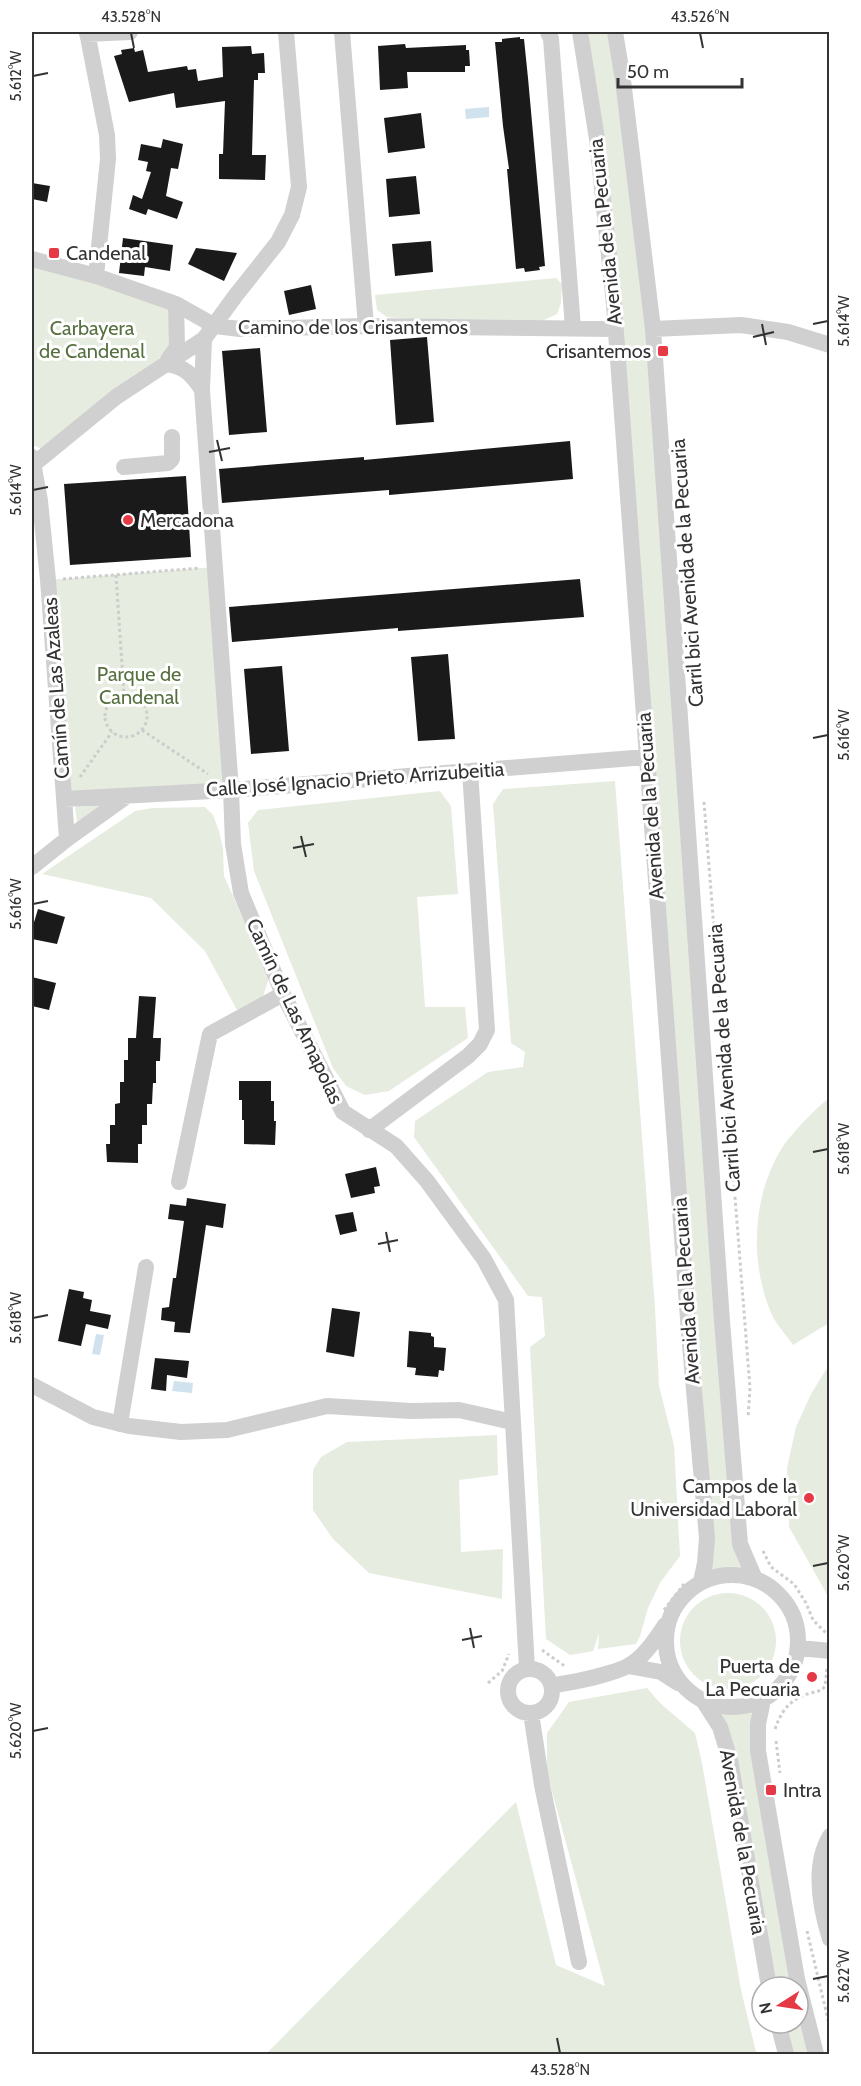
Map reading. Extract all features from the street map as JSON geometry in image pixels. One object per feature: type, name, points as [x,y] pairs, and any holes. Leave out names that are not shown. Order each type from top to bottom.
[{"type":"street","points":[[96,276],[108,159],[105,114],[87,33],[130,32]]},
{"type":"street","points":[[33,460],[57,446],[116,397],[210,333],[236,295],[278,242],[292,215],[298,187],[286,32]]},
{"type":"street","points":[[342,32],[366,326]]},
{"type":"street","points":[[548,32],[551,39],[556,95],[573,328]]},
{"type":"street","name":"Avenida de la Pecuaria","points":[[580,32],[602,181],[615,328],[690,1345],[707,1538],[705,1563],[694,1581]]},
{"type":"street","name":"Avenida de la Pecuaria","points":[[615,32],[623,80],[653,329],[721,1309],[740,1544],[755,1579]]},
{"type":"street","name":"Camino de los Crisantemos","points":[[32,259],[96,276],[176,304],[210,333],[240,329],[366,326],[615,328]]},
{"type":"street","points":[[166,364],[177,347],[176,304]]},
{"type":"street","points":[[653,329],[741,325],[788,332],[830,345]]},
{"type":"street","name":"Camín de Las Amapolas","points":[[210,333],[202,390],[233,844],[241,892],[283,994],[343,1112],[396,1146],[427,1181],[484,1259],[506,1300],[527,1668]]},
{"type":"street","points":[[166,364],[180,365],[195,378],[202,390]]},
{"type":"street","points":[[124,467],[168,463],[172,459],[172,437]]},
{"type":"street","points":[[32,445],[42,449],[57,446]]},
{"type":"street","points":[[36,503],[45,468],[57,446]]},
{"type":"street","name":"Camín de Las Azaleas","points":[[33,460],[36,503],[48,580],[67,839]]},
{"type":"street","name":"Calle José Ignacio Prieto Arrizubeitia","points":[[64,800],[231,790],[646,757]]},
{"type":"street","points":[[369,1130],[468,1056],[480,1044],[487,1030],[470,771]]},
{"type":"street","points":[[32,867],[127,796]]},
{"type":"street","points":[[179,1182],[210,1034],[283,994]]},
{"type":"street","points":[[120,1424],[146,1267]]},
{"type":"street","points":[[32,1384],[93,1418],[181,1432],[227,1430],[327,1406],[411,1411],[459,1410],[512,1422]]},
{"type":"street","points":[[552,1686],[594,1677],[628,1666],[651,1646],[667,1614],[690,1590],[694,1581],[719,1575],[740,1574],[755,1579],[779,1595],[792,1614],[799,1630],[800,1648],[782,1685],[764,1700],[746,1706],[727,1708],[704,1702],[661,1672],[628,1666]]},
{"type":"street","points":[[667,1614],[664,1642],[667,1658],[671,1670],[681,1685]]},
{"type":"street","points":[[800,1648],[829,1651]]},
{"type":"street","points":[[527,1668],[539,1670],[545,1674],[552,1686],[552,1694],[545,1707],[531,1713],[516,1709],[497,1692],[519,1671],[527,1668]]},
{"type":"street","name":"Avenida de la Pecuaria","points":[[764,1700],[758,1724],[758,1752],[797,1979],[816,2055]]},
{"type":"street","name":"Avenida de la Pecuaria","points":[[704,1702],[720,1727],[730,1760],[767,1975]]},
{"type":"street","points":[[531,1713],[542,1785],[579,1962]]},
{"type":"street","points":[[830,1836],[823,1848],[819,1888],[825,1907],[830,1939]]},
{"type":"street","points":[[781,2035],[786,2055]]},
{"type":"path","points":[[48,580],[214,567]]},
{"type":"path","points":[[116,575],[124,695]]},
{"type":"path","points":[[124,695],[138,699],[146,710],[146,724],[142,730],[124,738],[112,732],[105,720],[105,713],[111,700],[124,695]]},
{"type":"path","points":[[142,730],[231,790]]},
{"type":"path","points":[[64,800],[112,732]]},
{"type":"path","name":"Carril bici Avenida de la Pecuaria","points":[[704,794],[750,1388],[747,1421]]},
{"type":"path","points":[[761,1548],[771,1568],[794,1584],[813,1620],[828,1635],[829,1651],[825,1686],[822,1690],[804,1694],[789,1704],[780,1716],[775,1731],[781,1776]]},
{"type":"path","points":[[667,1614],[694,1581]]},
{"type":"path","points":[[497,1692],[511,1648],[539,1645],[544,1653],[569,1668]]},
{"type":"path","points":[[806,1925],[814,1968],[830,2028]]},
{"type":"green space","points":[[580,32],[615,32],[653,329],[738,1517],[755,1579],[741,1575],[728,1575],[701,1582],[705,1563],[614,305]]},
{"type":"green space","name":"Carbayera de Candenal","points":[[32,259],[176,304],[177,347],[42,449],[32,445]]},
{"type":"green space","points":[[556,278],[562,284],[561,303],[557,314],[544,320],[408,319],[387,317],[377,310],[375,295]]},
{"type":"green space","name":"Parque de Candenal","points":[[214,567],[231,790],[64,799],[48,580]]},
{"type":"green space","points":[[615,781],[659,1386],[674,1445],[680,1556],[660,1583],[648,1608],[636,1644],[598,1649],[599,1633],[593,1651],[570,1655],[546,1639],[530,1347],[545,1336],[542,1297],[528,1296],[414,1137],[415,1121],[488,1072],[523,1067],[525,1052],[511,1043],[493,804],[503,789]]},
{"type":"green space","points":[[440,791],[451,806],[458,894],[417,897],[425,1007],[465,1007],[468,1038],[389,1091],[365,1095],[346,1086],[333,1068],[254,871],[248,823],[258,810]]},
{"type":"green space","points":[[97,803],[99,807],[77,822],[75,808],[77,805]]},
{"type":"green space","points":[[205,807],[213,815],[219,831],[223,849],[224,876],[269,977],[262,1000],[237,1010],[205,951],[151,898],[42,874],[135,811],[153,808]]},
{"type":"green space","points":[[829,1098],[829,1323],[793,1345],[774,1319],[765,1295],[757,1252],[760,1208],[772,1167],[782,1148],[817,1108]]},
{"type":"green space","name":"Campos de la Universidad Laboral","points":[[829,1365],[829,1598],[789,1527],[787,1468],[796,1427],[811,1394]]},
{"type":"green space","points":[[497,1435],[498,1475],[459,1480],[461,1552],[503,1549],[502,1599],[369,1573],[333,1539],[313,1510],[313,1470],[321,1457],[347,1442]]},
{"type":"green space","points":[[728,1593],[746,1597],[762,1607],[772,1623],[776,1641],[772,1659],[762,1675],[746,1685],[728,1689],[710,1685],[694,1675],[684,1659],[680,1641],[684,1623],[694,1607],[710,1597]]},
{"type":"green space","points":[[647,1688],[660,1703],[695,1733],[750,2035],[756,2052],[761,2054],[266,2054],[516,1802],[556,1965],[605,1986],[547,1773],[547,1733],[569,1702]]},
{"type":"green space","points":[[763,1700],[758,1724],[802,1975],[767,1975],[730,1760],[704,1702],[733,1706]]},
{"type":"green space","points":[[810,2020],[816,2054],[786,2054],[781,2035],[810,2035]]},
{"type":"water","points":[[489,107],[489,117],[466,119],[465,109]]},
{"type":"water","points":[[96,1334],[104,1335],[100,1355],[92,1354]]},
{"type":"water","points":[[174,1381],[193,1383],[192,1393],[172,1391]]},
{"type":"building","points":[[520,37],[524,39],[545,266],[539,267],[540,270],[525,272],[524,268],[516,269],[507,169],[509,169],[495,42]]},
{"type":"building","points":[[405,44],[406,48],[466,45],[466,50],[469,50],[470,66],[465,66],[465,72],[407,72],[408,88],[380,90],[378,46]]},
{"type":"building","points":[[251,46],[252,54],[264,53],[265,73],[258,73],[258,80],[254,80],[252,155],[266,155],[265,180],[219,179],[219,154],[223,154],[225,101],[176,108],[174,93],[129,102],[114,56],[122,54],[121,50],[134,48],[135,52],[143,50],[148,72],[187,66],[188,70],[196,69],[198,81],[223,77],[222,47]]},
{"type":"building","points":[[421,113],[425,148],[388,153],[384,118]]},
{"type":"building","points":[[163,139],[183,144],[178,169],[171,168],[166,196],[183,202],[177,219],[148,209],[146,215],[129,209],[133,195],[142,199],[151,172],[146,171],[148,162],[138,160],[141,144],[161,148]]},
{"type":"building","points":[[416,176],[420,214],[389,217],[386,179]]},
{"type":"building","points":[[32,183],[50,186],[47,202],[32,199]]},
{"type":"building","points":[[123,238],[173,245],[170,271],[145,267],[144,276],[119,273]]},
{"type":"building","points":[[431,241],[433,272],[395,276],[392,244]]},
{"type":"building","points":[[196,248],[237,253],[224,281],[188,264]]},
{"type":"building","points":[[311,285],[316,309],[289,315],[284,291]]},
{"type":"building","points":[[427,337],[434,422],[396,425],[390,340]]},
{"type":"building","points":[[260,348],[267,432],[229,435],[222,351]]},
{"type":"building","points":[[570,441],[573,479],[389,495],[389,490],[222,503],[219,469],[364,457],[364,460]]},
{"type":"building","name":"Mercadona","points":[[186,476],[191,557],[70,565],[64,484]]},
{"type":"building","points":[[580,579],[584,617],[398,631],[398,628],[232,642],[229,607]]},
{"type":"building","points":[[448,654],[455,739],[418,741],[411,657]]},
{"type":"building","points":[[282,666],[289,751],[251,754],[244,669]]},
{"type":"building","points":[[38,909],[65,917],[57,944],[32,939],[32,929]]},
{"type":"building","points":[[32,977],[56,983],[49,1010],[32,1006]]},
{"type":"building","points":[[139,996],[156,997],[153,1038],[161,1038],[160,1061],[156,1061],[156,1083],[153,1083],[152,1104],[147,1104],[147,1125],[142,1125],[142,1144],[138,1144],[138,1163],[107,1162],[106,1144],[110,1144],[110,1125],[115,1125],[115,1104],[120,1103],[120,1082],[124,1082],[124,1060],[128,1060],[128,1038],[136,1038]]},
{"type":"building","points":[[239,1081],[271,1081],[271,1101],[274,1101],[274,1121],[276,1121],[275,1145],[244,1144],[244,1120],[242,1120],[242,1100],[239,1100]]},
{"type":"building","points":[[376,1167],[380,1186],[374,1187],[375,1193],[351,1198],[345,1174]]},
{"type":"building","points":[[187,1198],[226,1204],[223,1228],[206,1225],[190,1333],[174,1332],[175,1322],[161,1320],[162,1308],[169,1307],[173,1278],[176,1278],[184,1221],[168,1219],[170,1204],[186,1206]]},
{"type":"building","points":[[353,1212],[357,1231],[340,1235],[335,1215]]},
{"type":"building","points":[[69,1289],[84,1292],[83,1298],[92,1300],[90,1311],[111,1315],[108,1329],[86,1324],[81,1346],[58,1341]]},
{"type":"building","points":[[332,1308],[360,1312],[354,1357],[326,1352]]},
{"type":"building","points":[[409,1331],[431,1333],[434,1337],[434,1347],[446,1348],[444,1371],[439,1370],[438,1377],[415,1375],[416,1368],[407,1367]]},
{"type":"building","points":[[155,1358],[189,1361],[187,1378],[167,1375],[166,1391],[151,1389]]},
{"type":"place","name":"Candenal","points":[[54,253]]},
{"type":"place","name":"Crisantemos","points":[[663,351]]},
{"type":"place","name":"Mercadona","points":[[128,520]]},
{"type":"place","name":"Campos de la Universidad Laboral","points":[[809,1498]]},
{"type":"place","name":"Puerta de La Pecuaria","points":[[812,1677]]},
{"type":"place","name":"Intra","points":[[771,1790]]}]
